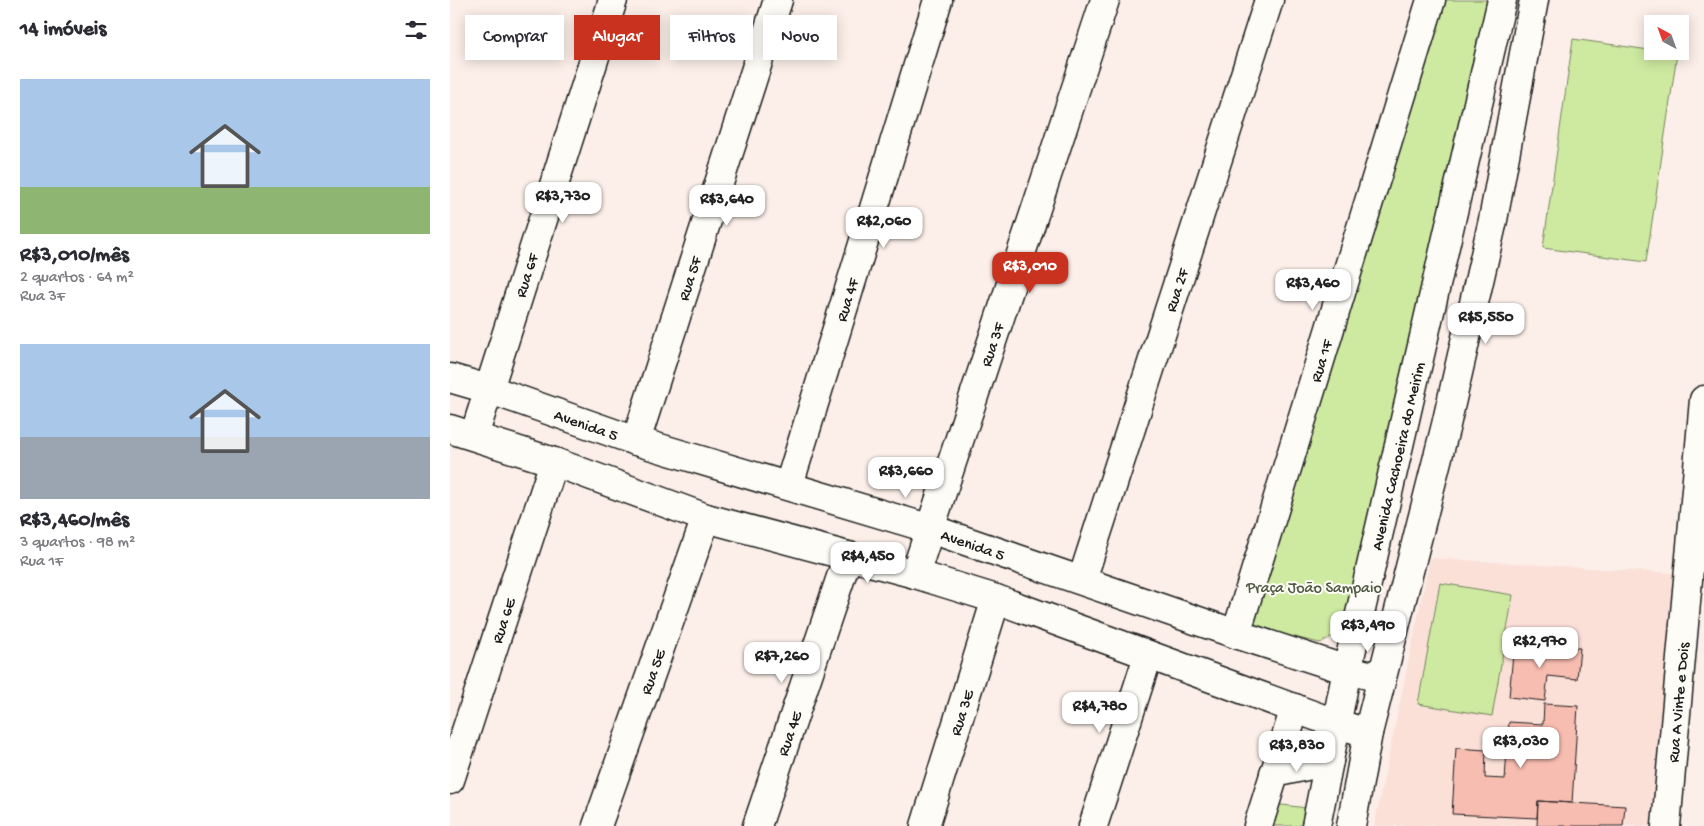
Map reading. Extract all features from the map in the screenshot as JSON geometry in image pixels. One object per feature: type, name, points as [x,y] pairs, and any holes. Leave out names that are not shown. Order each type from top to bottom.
[{"type":"street","name":"Rua 6F","points":[[462,433],[488,389],[613,0]]},
{"type":"street","name":"Rua 5F","points":[[636,441],[778,0]]},
{"type":"street","name":"Rua 4F","points":[[788,485],[938,0]]},
{"type":"street","name":"Rua 3F","points":[[915,574],[1105,0]]},
{"type":"street","name":"Rua 2F","points":[[1082,580],[1269,0]]},
{"type":"street","name":"Rua 1F","points":[[1236,634],[1431,0]]},
{"type":"street","name":"Avenida Cachoeira do Meirim","points":[[1316,826],[1347,670],[1502,0]]},
{"type":"street","points":[[1351,826],[1368,733],[1446,425],[1493,220],[1534,0]]},
{"type":"street","name":"Avenida 5","points":[[450,378],[488,389],[636,441],[931,529],[1236,634],[1347,670],[1381,678]]},
{"type":"street","name":"Rua A Vinte e Dois","points":[[1666,826],[1704,400]]},
{"type":"street","points":[[462,433],[554,462],[706,518],[915,574],[996,600],[1337,724],[1368,733]]},
{"type":"street","name":"Rua 6E","points":[[450,780],[554,462]]},
{"type":"street","name":"Rua 5E","points":[[597,826],[706,518]]},
{"type":"street","name":"Rua 4E","points":[[757,826],[848,556]]},
{"type":"street","name":"Rua 3E","points":[[924,826],[996,600]]},
{"type":"street","points":[[1093,826],[1148,656]]},
{"type":"street","points":[[1258,826],[1295,708]]},
{"type":"street","points":[[1274,773],[1329,761]]},
{"type":"shaded area","points":[[1430,558],[1673,573],[1654,826],[1374,826]]},
{"type":"green space","name":"Praça João Sampaio","points":[[1443,0],[1500,0],[1355,625],[1320,643],[1250,627]]},
{"type":"green space","points":[[1573,39],[1644,49],[1644,60],[1676,60],[1646,262],[1543,248]]},
{"type":"green space","points":[[1440,583],[1513,595],[1492,716],[1418,704]]},
{"type":"green space","points":[[1266,803],[1307,808],[1303,826],[1259,826]]},
{"type":"building","points":[[1514,643],[1580,648],[1577,679],[1548,676],[1545,701],[1509,697]]},
{"type":"building","points":[[1544,704],[1578,706],[1572,803],[1538,801],[1537,818],[1452,814],[1456,748],[1486,750],[1485,778],[1505,779],[1509,722],[1543,724]]},
{"type":"building","points":[[1538,801],[1625,806],[1623,826],[1537,826]]}]
